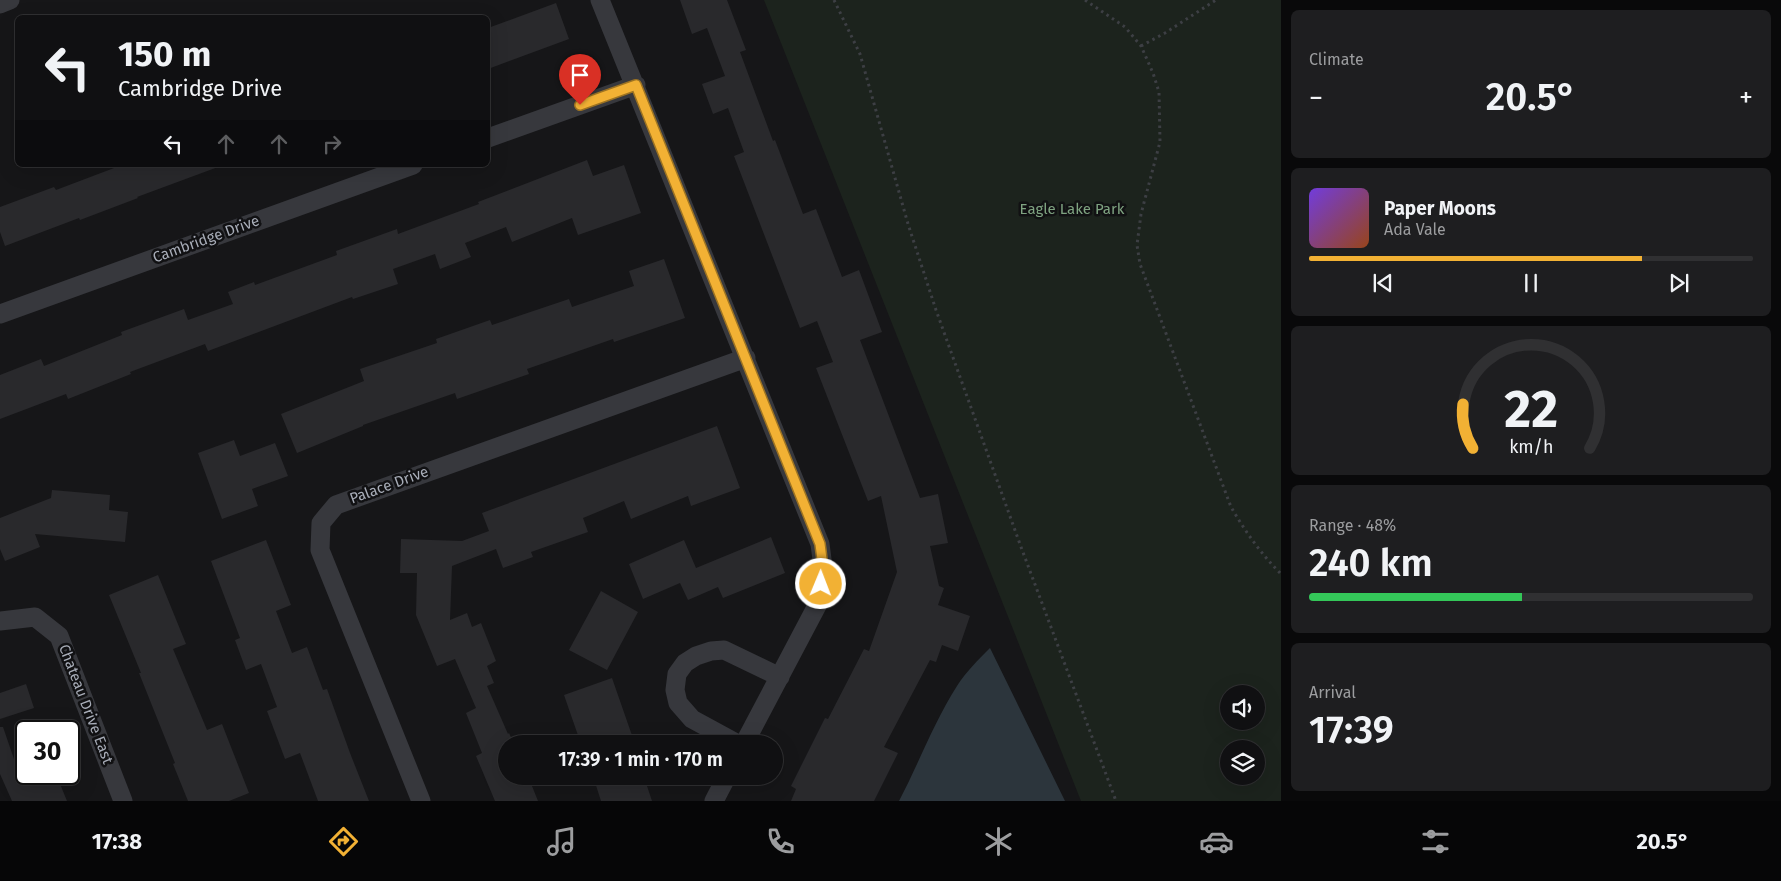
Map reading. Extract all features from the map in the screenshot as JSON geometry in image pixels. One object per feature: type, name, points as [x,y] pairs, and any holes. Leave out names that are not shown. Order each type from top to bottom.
[{"type":"street","points":[[0,4],[10,0]]},
{"type":"street","points":[[600,0],[636,85],[820,544],[823,567],[820,600],[749,735]]},
{"type":"street","points":[[490,137],[636,85]]},
{"type":"street","name":"Cambridge Drive","points":[[0,314],[407,167]]},
{"type":"street","name":"Palace Drive","points":[[421,801],[320,550],[321,523],[336,505],[746,358]]},
{"type":"street","name":"Chateau Drive East","points":[[0,621],[35,617],[59,636],[124,801]]},
{"type":"street","points":[[721,735],[692,719],[678,703],[675,690],[677,674],[685,663],[696,656],[711,651],[724,650],[780,677]]},
{"type":"street","points":[[714,801],[722,785]]},
{"type":"path","points":[[834,0],[860,54],[908,224],[936,310],[1028,566],[1108,775],[1116,801]]},
{"type":"path","points":[[1085,0],[1125,26],[1141,46],[1153,72],[1159,92],[1160,142],[1141,214],[1138,245],[1140,264],[1231,507],[1247,534],[1281,574]]},
{"type":"path","points":[[1141,46],[1166,33],[1216,0]]},
{"type":"green space","name":"Eagle Lake Park","points":[[764,0],[1281,0],[1281,801],[1081,801]]},
{"type":"shaded area","points":[[990,648],[1065,801],[899,801],[934,728],[957,686]]},
{"type":"building","points":[[680,0],[727,0],[746,50],[740,52],[773,141],[775,140],[803,214],[816,209],[842,277],[859,270],[882,332],[860,340],[920,498],[938,494],[948,543],[930,546],[939,586],[944,588],[938,605],[970,616],[958,651],[942,645],[936,662],[930,660],[884,747],[898,753],[874,801],[791,801],[796,789],[791,786],[825,718],[828,719],[864,649],[869,651],[897,572],[881,496],[868,501],[816,368],[833,362],[817,321],[800,328],[734,156],[744,152],[728,108],[713,114],[702,84],[725,76],[707,28],[692,34]]},
{"type":"building","points":[[556,3],[569,39],[490,68],[490,27]]},
{"type":"building","points":[[587,160],[593,176],[624,165],[641,213],[578,235],[572,218],[512,242],[506,227],[465,243],[471,257],[440,269],[435,254],[393,269],[398,284],[353,299],[352,297],[208,351],[205,344],[130,372],[131,374],[68,399],[66,394],[0,419],[0,375],[41,359],[44,366],[122,335],[121,332],[184,309],[188,320],[233,304],[228,292],[254,282],[255,285],[337,255],[336,251],[397,229],[398,234],[479,204],[478,202]]},
{"type":"building","points":[[117,167],[218,167],[80,220],[79,218],[5,246],[0,232],[0,207],[54,187],[56,190]]},
{"type":"building","points":[[664,259],[685,318],[614,342],[613,339],[527,369],[529,374],[457,399],[455,393],[363,425],[297,453],[281,414],[364,381],[360,369],[437,343],[436,339],[490,320],[492,325],[569,299],[572,307],[634,286],[629,271]]},
{"type":"building","points":[[717,426],[740,488],[691,506],[688,496],[631,519],[624,501],[583,518],[588,532],[531,552],[533,557],[503,568],[496,549],[452,566],[450,620],[467,613],[472,627],[481,623],[496,661],[487,666],[494,683],[487,686],[510,735],[498,735],[498,785],[532,785],[538,801],[495,801],[476,756],[482,753],[466,713],[476,708],[455,659],[437,666],[416,615],[417,573],[400,573],[401,539],[462,541],[489,531],[482,513]]},
{"type":"building","points":[[234,440],[240,456],[275,443],[288,476],[252,489],[258,506],[222,519],[198,453]]},
{"type":"building","points":[[52,490],[110,495],[109,510],[128,512],[125,542],[35,534],[40,547],[5,561],[0,549],[0,518],[51,498]]},
{"type":"building","points":[[771,537],[785,573],[723,598],[718,587],[688,600],[680,583],[643,599],[629,564],[684,540],[696,568]]},
{"type":"building","points":[[266,540],[291,605],[276,611],[292,653],[307,647],[323,690],[327,689],[369,801],[318,801],[300,753],[285,759],[267,711],[277,707],[261,664],[246,670],[235,640],[240,638],[211,561]]},
{"type":"building","points":[[158,575],[186,644],[173,649],[207,730],[222,724],[249,793],[229,801],[188,801],[139,673],[141,673],[109,595]]},
{"type":"building","points":[[601,591],[638,612],[607,670],[569,650]]},
{"type":"building","points":[[612,678],[632,735],[578,735],[564,695]]},
{"type":"building","points":[[26,684],[34,708],[0,719],[0,693]]},
{"type":"building","points":[[0,727],[3,727],[15,762],[15,785],[60,785],[67,801],[12,801],[0,774]]},
{"type":"building","points":[[596,785],[647,785],[652,801],[601,801]]},
{"type":"route","points":[[580,105],[636,85],[820,544],[823,567],[821,584]]}]
